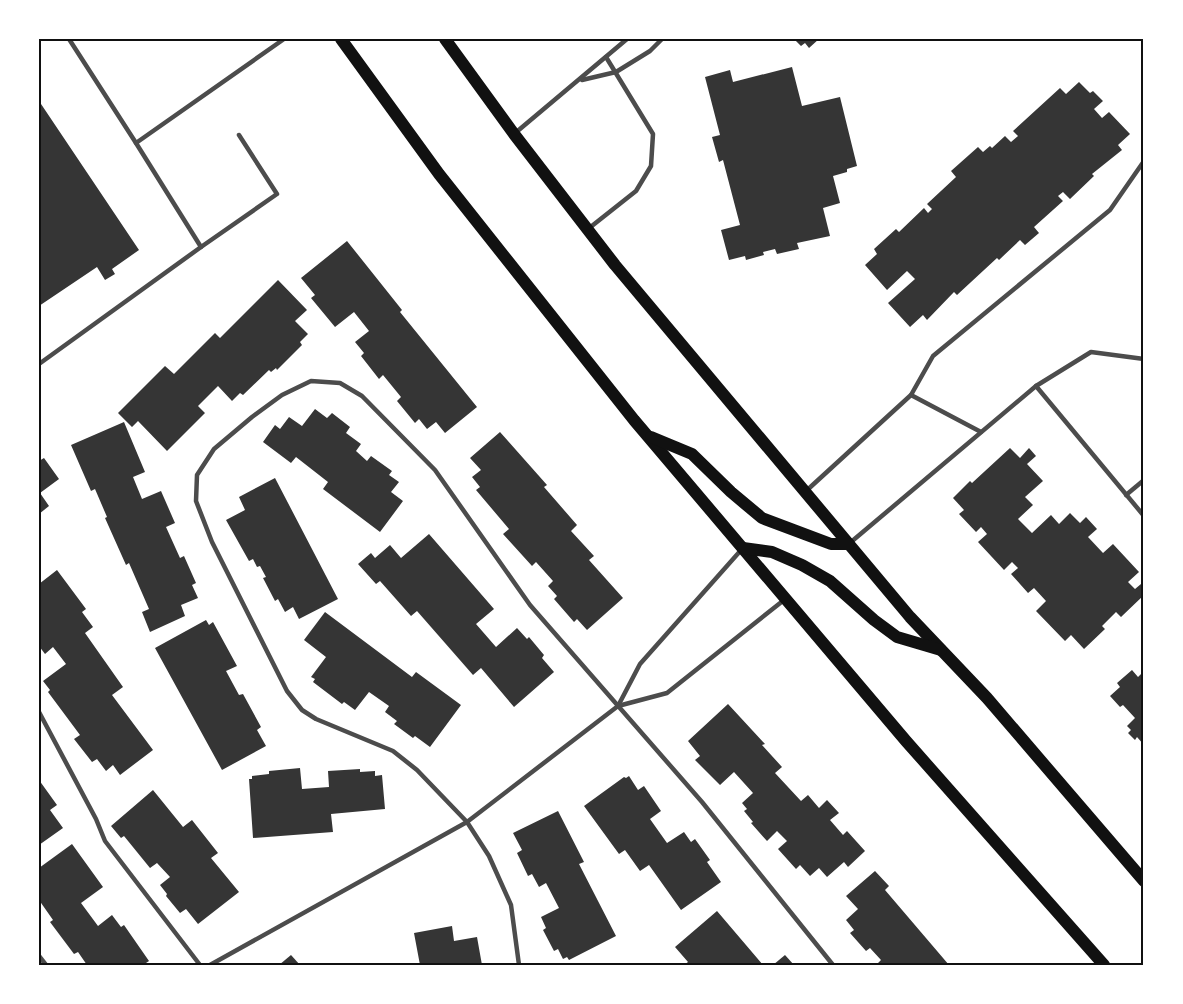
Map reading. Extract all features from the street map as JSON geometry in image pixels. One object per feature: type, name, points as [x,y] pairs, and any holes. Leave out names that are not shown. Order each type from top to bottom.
[{"type":"main road","points":[[341,39],[460,200],[647,435],[906,741],[1104,965]]},
{"type":"main road","points":[[445,39],[588,230],[805,492],[942,651],[987,698],[1144,881]]},
{"type":"main road","points":[[647,435],[693,454],[731,492],[762,518],[831,544],[849,544]]},
{"type":"main road","points":[[743,548],[772,552],[802,565],[830,581],[897,637],[942,651]]},
{"type":"lane","points":[[69,39],[201,247]]},
{"type":"lane","points":[[136,143],[284,39]]},
{"type":"lane","points":[[514,134],[627,39]]},
{"type":"lane","points":[[580,80],[616,72],[650,51],[662,39]]},
{"type":"lane","points":[[588,230],[636,191],[651,166],[653,134],[606,57]]},
{"type":"lane","points":[[39,364],[276,194],[239,135]]},
{"type":"lane","points":[[805,492],[911,395],[933,356],[1110,210],[1144,161]]},
{"type":"lane","points":[[849,544],[1036,386],[1091,352],[1144,359]]},
{"type":"lane","points":[[519,965],[511,905],[489,856],[467,822],[417,770],[393,751],[316,719],[302,710],[287,691],[212,542],[196,501],[197,475],[214,449],[282,395],[311,381],[340,383],[362,396],[435,470],[530,605],[702,802],[833,965]]},
{"type":"lane","points":[[1036,386],[1144,516]]},
{"type":"lane","points":[[911,395],[981,432]]},
{"type":"lane","points":[[1126,495],[1144,480]]},
{"type":"lane","points":[[618,706],[640,664],[743,548]]},
{"type":"lane","points":[[210,965],[467,822],[618,706],[667,693],[786,599]]},
{"type":"lane","points":[[39,712],[105,842],[200,965]]},
{"type":"lane","points":[[39,956],[46,965]]},
{"type":"building","points":[[794,39],[819,39],[809,48],[805,43],[801,46]]},
{"type":"building","points":[[792,67],[802,106],[840,97],[857,166],[833,176],[840,203],[823,208],[830,236],[797,243],[799,249],[777,254],[775,249],[746,260],[745,256],[729,260],[721,230],[740,225],[723,160],[719,162],[712,137],[720,135],[705,77],[730,70],[733,82]]},
{"type":"building","points":[[1079,82],[1103,101],[1094,109],[1102,118],[1109,112],[1130,134],[1118,145],[1122,150],[1092,174],[1094,176],[1070,199],[1063,192],[1058,196],[1063,201],[1034,227],[1039,233],[1025,245],[1020,240],[957,295],[954,292],[927,320],[923,315],[910,327],[888,303],[915,279],[907,271],[887,290],[865,265],[877,254],[874,249],[896,229],[899,232],[924,208],[928,213],[932,209],[927,204],[956,177],[951,171],[978,147],[983,152],[990,146],[992,148],[1005,136],[1011,142],[1018,136],[1013,131],[1060,88],[1066,94]]},
{"type":"building","points":[[39,101],[139,250],[112,269],[115,274],[105,280],[97,267],[39,306]]},
{"type":"building","points":[[347,241],[402,310],[400,312],[477,407],[445,433],[436,422],[427,429],[419,419],[415,423],[397,401],[401,397],[383,375],[379,379],[361,356],[364,353],[355,342],[369,331],[354,312],[335,327],[311,298],[315,295],[301,278]]},
{"type":"building","points":[[278,280],[307,310],[295,321],[308,334],[300,342],[302,345],[277,370],[276,368],[271,372],[269,370],[243,395],[240,393],[232,401],[218,386],[198,406],[205,413],[167,451],[138,421],[132,427],[118,413],[165,366],[174,374],[215,333],[220,338]]},
{"type":"building","points":[[315,409],[327,418],[332,413],[350,427],[346,433],[361,444],[356,451],[367,461],[371,456],[392,471],[389,475],[399,482],[391,492],[403,501],[380,532],[323,489],[328,482],[296,457],[291,463],[263,442],[275,425],[280,429],[289,417],[302,426]]},
{"type":"building","points":[[124,422],[145,472],[133,477],[142,499],[161,491],[175,523],[166,527],[180,558],[184,556],[196,583],[192,585],[198,598],[181,605],[185,616],[150,632],[142,612],[149,609],[129,563],[126,565],[95,489],[91,491],[71,445]]},
{"type":"building","points":[[500,432],[547,485],[544,487],[577,525],[571,531],[594,556],[589,560],[623,598],[587,630],[577,619],[574,622],[554,599],[557,596],[548,586],[553,581],[536,562],[532,566],[503,534],[509,529],[476,490],[480,487],[472,477],[481,470],[470,458]]},
{"type":"building","points":[[1010,448],[1020,458],[1029,448],[1036,456],[1027,464],[1043,481],[1025,497],[1033,505],[1018,519],[1032,533],[1051,515],[1059,524],[1070,513],[1080,523],[1086,517],[1097,529],[1088,537],[1103,553],[1113,544],[1139,572],[1128,582],[1135,589],[1141,584],[1144,586],[1144,595],[1121,617],[1116,612],[1102,626],[1105,629],[1084,649],[1071,635],[1065,641],[1036,611],[1046,601],[1034,588],[1028,593],[1011,574],[1018,568],[1012,562],[1004,570],[978,542],[987,534],[981,527],[976,532],[959,514],[964,510],[953,498]]},
{"type":"building","points":[[44,458],[59,479],[40,493],[49,506],[39,514],[39,461]]},
{"type":"building","points":[[275,478],[338,599],[299,619],[293,607],[285,612],[278,599],[275,601],[263,578],[266,577],[260,566],[257,567],[253,559],[249,561],[226,520],[245,510],[239,497]]},
{"type":"building","points":[[429,534],[494,609],[476,624],[496,647],[517,628],[527,639],[529,637],[554,672],[514,707],[481,668],[473,675],[417,611],[411,616],[380,581],[376,584],[358,564],[371,553],[375,558],[390,545],[401,558]]},
{"type":"building","points":[[57,570],[86,609],[82,612],[93,627],[85,633],[123,687],[112,695],[153,750],[120,775],[113,765],[106,771],[97,759],[92,762],[74,739],[80,735],[48,692],[50,690],[43,681],[66,664],[53,647],[45,654],[39,646],[39,584]]},
{"type":"building","points":[[325,612],[412,677],[416,672],[461,705],[430,747],[394,724],[397,721],[385,712],[389,706],[369,692],[355,710],[344,702],[342,704],[313,682],[315,679],[311,677],[326,657],[304,640]]},
{"type":"building","points":[[206,620],[209,625],[213,622],[237,666],[226,671],[239,695],[243,694],[261,727],[257,730],[266,746],[222,770],[155,648]]},
{"type":"building","points":[[1132,670],[1138,677],[1144,671],[1144,745],[1137,737],[1135,740],[1128,733],[1131,730],[1127,726],[1135,718],[1123,705],[1120,707],[1110,696],[1120,687],[1117,683]]},
{"type":"building","points":[[728,704],[765,744],[762,745],[782,767],[775,773],[801,801],[808,795],[819,808],[827,800],[839,813],[830,820],[843,835],[847,831],[865,851],[848,867],[844,862],[827,877],[819,868],[810,876],[800,865],[796,869],[778,849],[787,841],[777,831],[767,841],[751,823],[753,822],[744,811],[747,809],[742,803],[753,793],[734,772],[720,785],[695,760],[700,756],[688,741]]},
{"type":"building","points":[[300,768],[302,789],[329,787],[328,771],[360,769],[360,772],[375,771],[375,776],[382,775],[385,809],[331,814],[333,832],[253,838],[249,779],[252,779],[252,776],[269,774],[269,771]]},
{"type":"building","points":[[629,776],[638,790],[644,786],[661,811],[650,819],[667,843],[684,832],[691,842],[695,839],[710,860],[707,862],[721,882],[681,910],[649,865],[640,871],[625,850],[619,854],[584,806],[624,777]]},
{"type":"building","points":[[39,780],[57,805],[50,810],[63,828],[39,845]]},
{"type":"building","points":[[153,790],[183,827],[192,820],[218,853],[211,858],[239,892],[198,924],[186,909],[180,913],[166,896],[167,894],[160,885],[170,877],[157,863],[150,868],[124,836],[121,838],[111,826]]},
{"type":"building","points":[[558,811],[584,862],[579,864],[616,936],[569,960],[567,957],[563,959],[558,949],[554,951],[543,930],[546,928],[541,917],[559,908],[546,883],[539,887],[532,874],[528,876],[517,853],[522,850],[513,833]]},
{"type":"building","points":[[72,844],[103,887],[81,903],[98,926],[112,915],[121,927],[124,925],[149,961],[143,965],[87,965],[78,952],[74,954],[50,922],[53,920],[39,900],[39,868]]},
{"type":"building","points":[[875,871],[889,886],[885,890],[949,965],[876,965],[881,960],[870,948],[866,951],[850,933],[854,930],[846,920],[858,909],[846,896]]},
{"type":"building","points":[[717,911],[763,965],[684,965],[688,962],[675,947]]},
{"type":"building","points":[[452,926],[454,941],[477,937],[482,965],[420,965],[414,933]]},
{"type":"building","points":[[291,955],[300,965],[279,965]]},
{"type":"building","points":[[785,955],[794,965],[773,965]]}]
